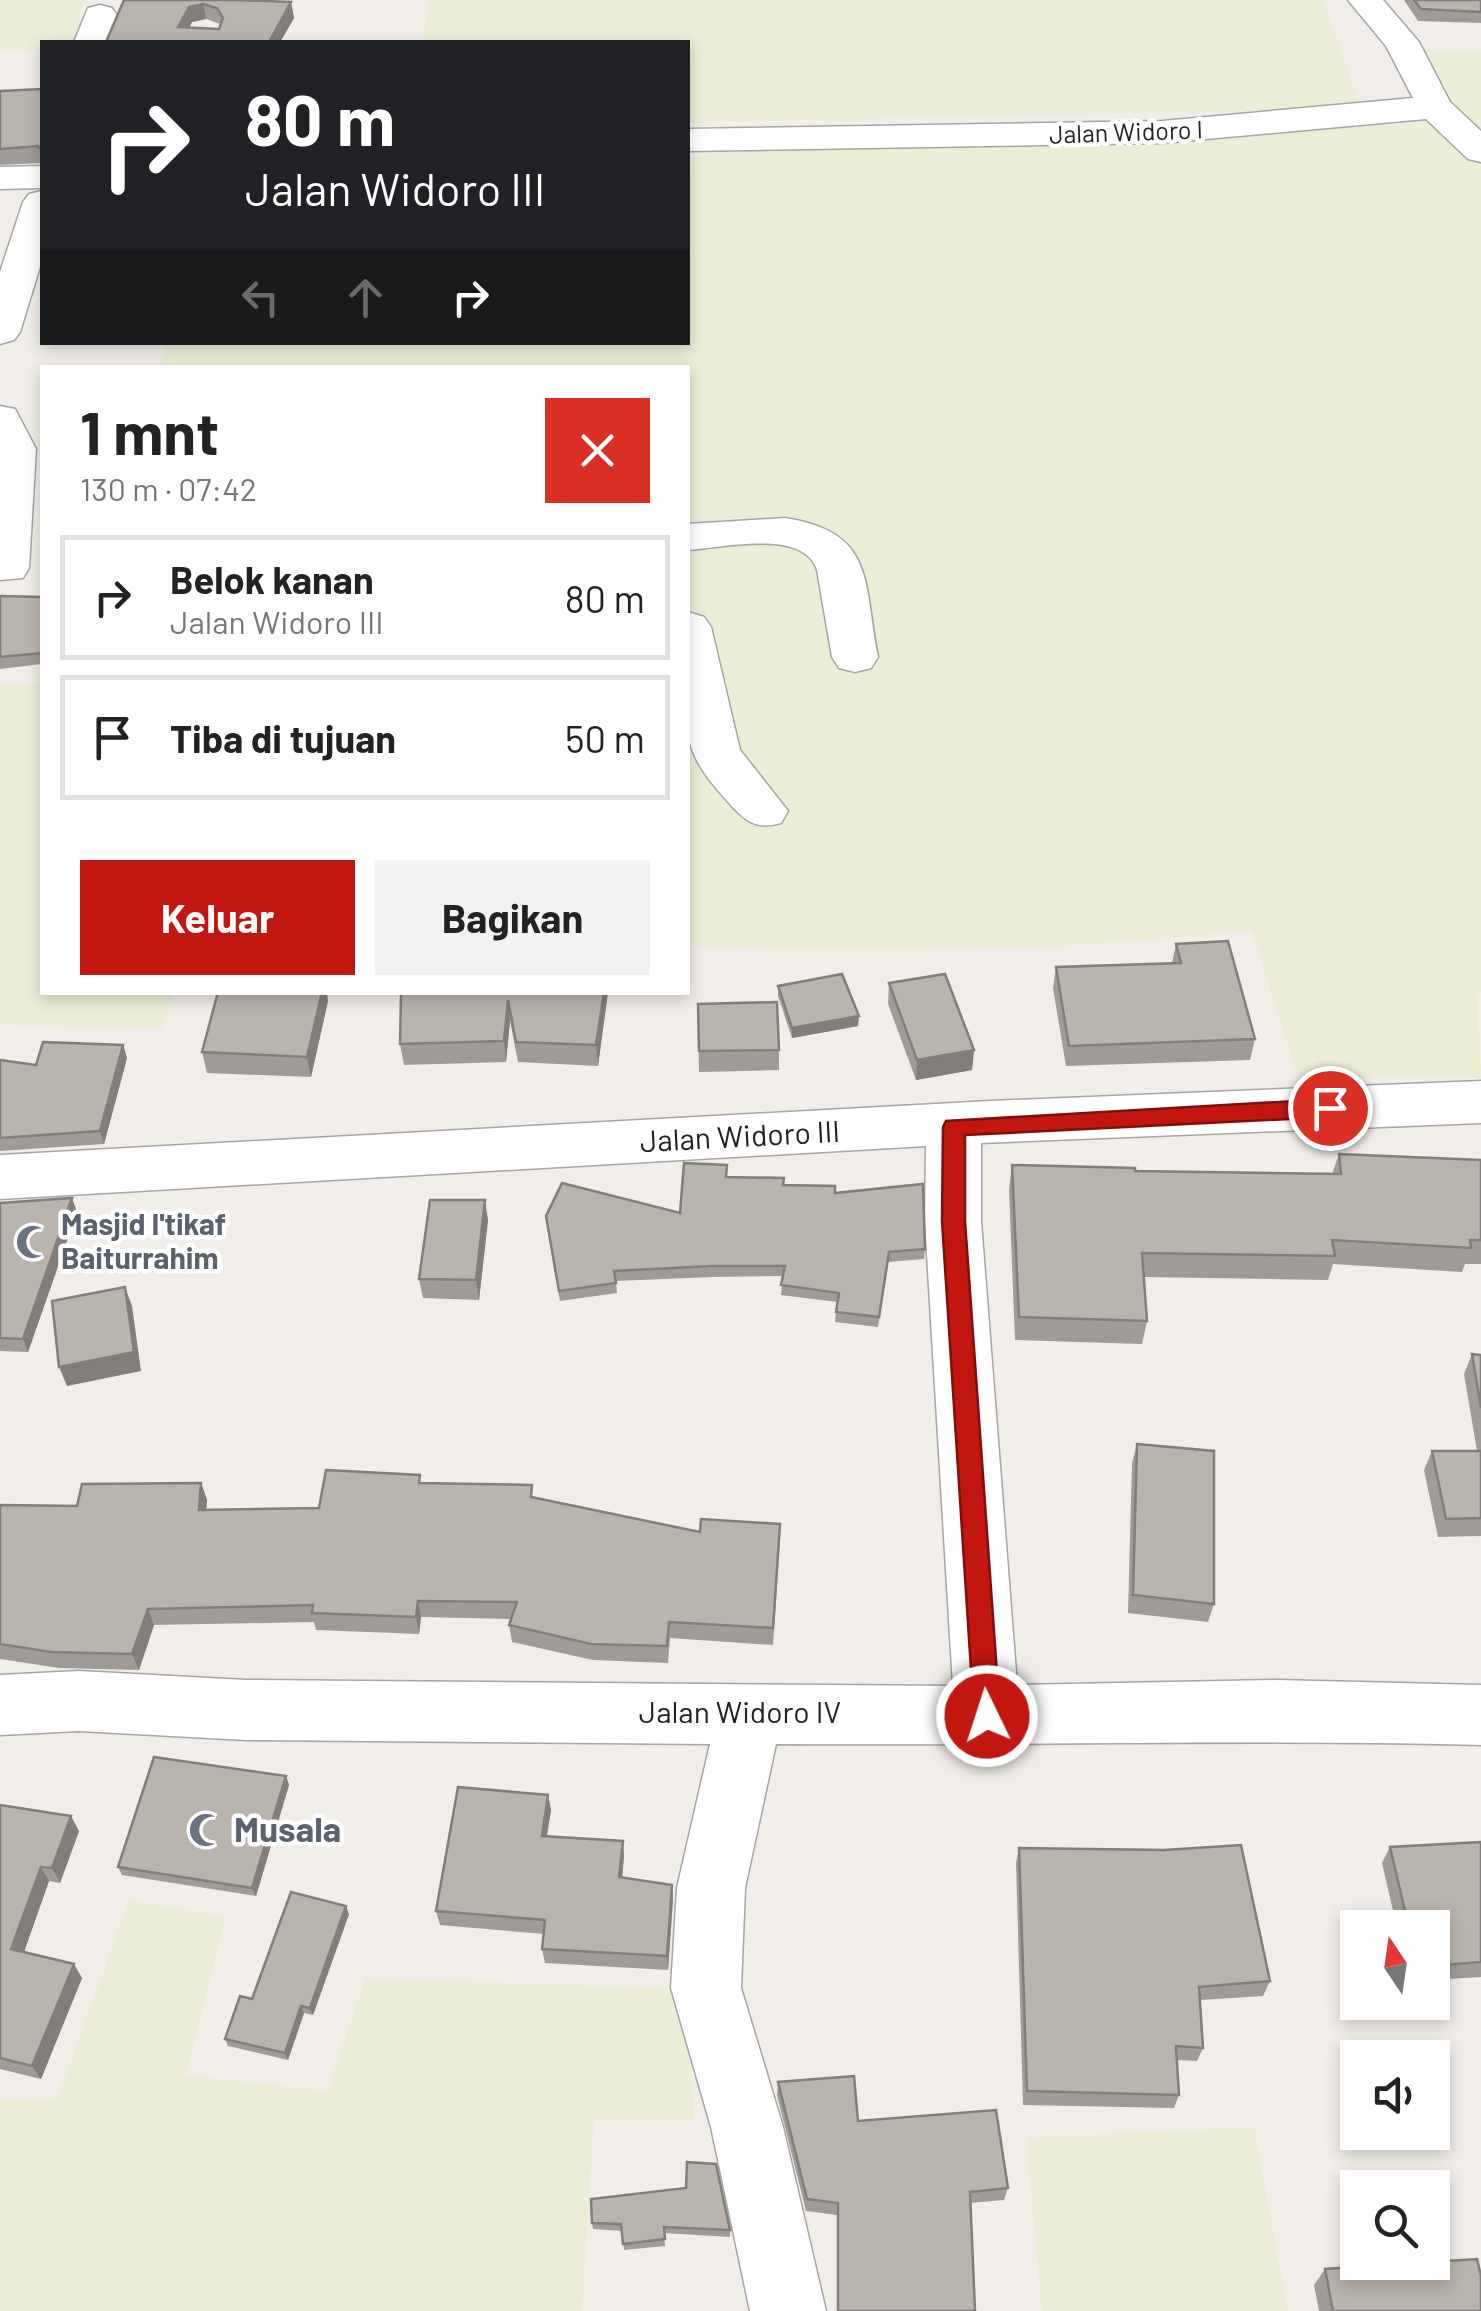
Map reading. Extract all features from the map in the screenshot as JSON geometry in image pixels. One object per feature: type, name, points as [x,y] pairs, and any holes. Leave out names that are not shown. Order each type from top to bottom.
[{"type":"street","points":[[1364,0],[1402,42],[1435,106],[1481,151]]},
{"type":"street","name":"Jalan Widoro I","points":[[690,140],[1162,132],[1435,106]]},
{"type":"street","points":[[0,178],[40,177]]},
{"type":"street","points":[[0,332],[40,208]]},
{"type":"street","points":[[0,418],[15,449],[16,568]]},
{"type":"street","points":[[690,537],[792,532],[820,539],[833,552],[854,657]]},
{"type":"street","points":[[690,637],[716,750],[727,771],[764,811]]},
{"type":"street","name":"Jalan Widoro III","points":[[0,1177],[1481,1102]]},
{"type":"street","points":[[954,1127],[954,1221],[987,1716]]},
{"type":"street","name":"Jalan Widoro IV","points":[[0,1706],[79,1701],[246,1710],[987,1716],[1277,1710],[1481,1715]]},
{"type":"street","points":[[750,1713],[711,1888],[706,1988],[747,2127],[788,2311]]},
{"type":"green space","points":[[0,0],[85,0],[74,40],[40,40],[40,50],[0,50]]},
{"type":"green space","points":[[429,0],[1323,0],[1361,108],[690,123],[690,40],[422,40]]},
{"type":"green space","points":[[1401,49],[1481,51],[1481,993],[1477,994],[1481,1078],[1298,1078],[1252,931],[1052,947],[772,950],[690,945],[690,365],[161,365],[166,345],[690,345],[690,178],[695,149],[1081,139],[1423,124]]},
{"type":"green space","points":[[40,683],[40,995],[171,995],[163,1028],[0,1025],[0,684]]},
{"type":"green space","points":[[129,1900],[226,1917],[186,2075],[327,2091],[365,1978],[689,1989],[694,2120],[594,2119],[582,2311],[0,2311],[0,2100],[57,2099]]},
{"type":"green space","points":[[1254,2127],[1288,2311],[1042,2311],[1026,2138]]},
{"type":"building","points":[[124,0],[291,2],[270,40],[107,40]],"holes":[[[203,4],[217,8],[223,18],[219,29],[178,27],[189,7]]]},
{"type":"building","points":[[1414,0],[1481,0],[1481,12],[1421,9]]},
{"type":"building","points":[[40,89],[40,148],[0,149],[0,91]]},
{"type":"building","points":[[0,596],[40,597],[40,653],[0,657]]},
{"type":"building","points":[[1228,941],[1255,1039],[1069,1046],[1056,967],[1181,963],[1176,944]]},
{"type":"building","points":[[842,974],[859,1016],[792,1028],[778,986]]},
{"type":"building","points":[[945,974],[974,1050],[917,1060],[889,983]]},
{"type":"building","points":[[217,995],[321,995],[307,1057],[202,1052]]},
{"type":"building","points":[[401,995],[604,995],[596,1045],[516,1042],[508,1000],[504,1041],[400,1044]]},
{"type":"building","points":[[777,1002],[779,1050],[699,1051],[698,1004]]},
{"type":"building","points":[[43,1042],[123,1045],[100,1131],[0,1138],[0,1060],[36,1065]]},
{"type":"building","points":[[1339,1154],[1481,1160],[1481,1240],[1470,1240],[1471,1248],[1332,1240],[1335,1256],[1142,1253],[1147,1321],[1019,1317],[1012,1165],[1341,1174]]},
{"type":"building","points":[[684,1163],[727,1165],[726,1177],[784,1178],[783,1185],[835,1186],[835,1193],[923,1184],[925,1249],[889,1252],[879,1317],[836,1312],[839,1293],[781,1285],[785,1266],[614,1271],[616,1283],[559,1291],[546,1216],[562,1183],[680,1213]]},
{"type":"building","name":"Masjid I'tikaf Baiturrahim","points":[[72,1198],[23,1339],[0,1338],[0,1203]]},
{"type":"building","points":[[430,1200],[485,1200],[476,1280],[419,1279]]},
{"type":"building","points":[[125,1287],[134,1352],[59,1367],[52,1301]]},
{"type":"building","points":[[1472,1354],[1481,1355],[1481,1408]]},
{"type":"building","points":[[1137,1444],[1214,1451],[1214,1604],[1133,1595]]},
{"type":"building","points":[[1432,1451],[1481,1451],[1481,1518],[1446,1519]]},
{"type":"building","points":[[326,1470],[420,1475],[419,1483],[532,1485],[531,1497],[700,1532],[701,1519],[780,1524],[773,1628],[669,1622],[667,1646],[591,1644],[509,1625],[517,1602],[418,1601],[416,1617],[312,1613],[313,1605],[148,1609],[132,1654],[51,1652],[0,1644],[0,1505],[77,1506],[82,1484],[201,1483],[199,1510],[319,1508]]},
{"type":"building","name":"Musala","points":[[154,1757],[286,1776],[252,1888],[118,1867]]},
{"type":"building","points":[[458,1787],[548,1795],[542,1836],[623,1841],[619,1877],[672,1885],[667,1956],[542,1949],[545,1920],[436,1911]]},
{"type":"building","points":[[0,1805],[71,1816],[52,1868],[41,1867],[11,1949],[74,1964],[32,2066],[0,2058]]},
{"type":"building","points":[[1481,1842],[1481,1962],[1450,1965],[1450,1910],[1405,1910],[1390,1847]]},
{"type":"building","points":[[1241,1845],[1270,1981],[1199,1987],[1203,2048],[1176,2046],[1179,2095],[1027,2091],[1019,1848],[1164,1850]]},
{"type":"building","points":[[291,1892],[346,1906],[310,2008],[301,2006],[285,2053],[225,2039],[240,1996],[252,1999]]},
{"type":"building","points":[[854,2076],[858,2121],[996,2110],[1008,2188],[970,2192],[975,2311],[838,2311],[838,2203],[807,2199],[778,2082]]},
{"type":"building","points":[[687,2162],[716,2164],[730,2230],[664,2227],[665,2239],[623,2244],[621,2224],[592,2223],[591,2199],[686,2188]]},
{"type":"building","points":[[1477,2259],[1481,2311],[1333,2311],[1325,2269],[1340,2268],[1340,2280],[1450,2280],[1450,2261]]},
{"type":"place","name":"Masjid I'tikaf Baiturrahim","points":[[33,1242]]},
{"type":"place","name":"Musala","points":[[206,1830]]},
{"type":"route","points":[[987,1716],[954,1221],[954,1127],[990,1122],[1330,1108]]}]
